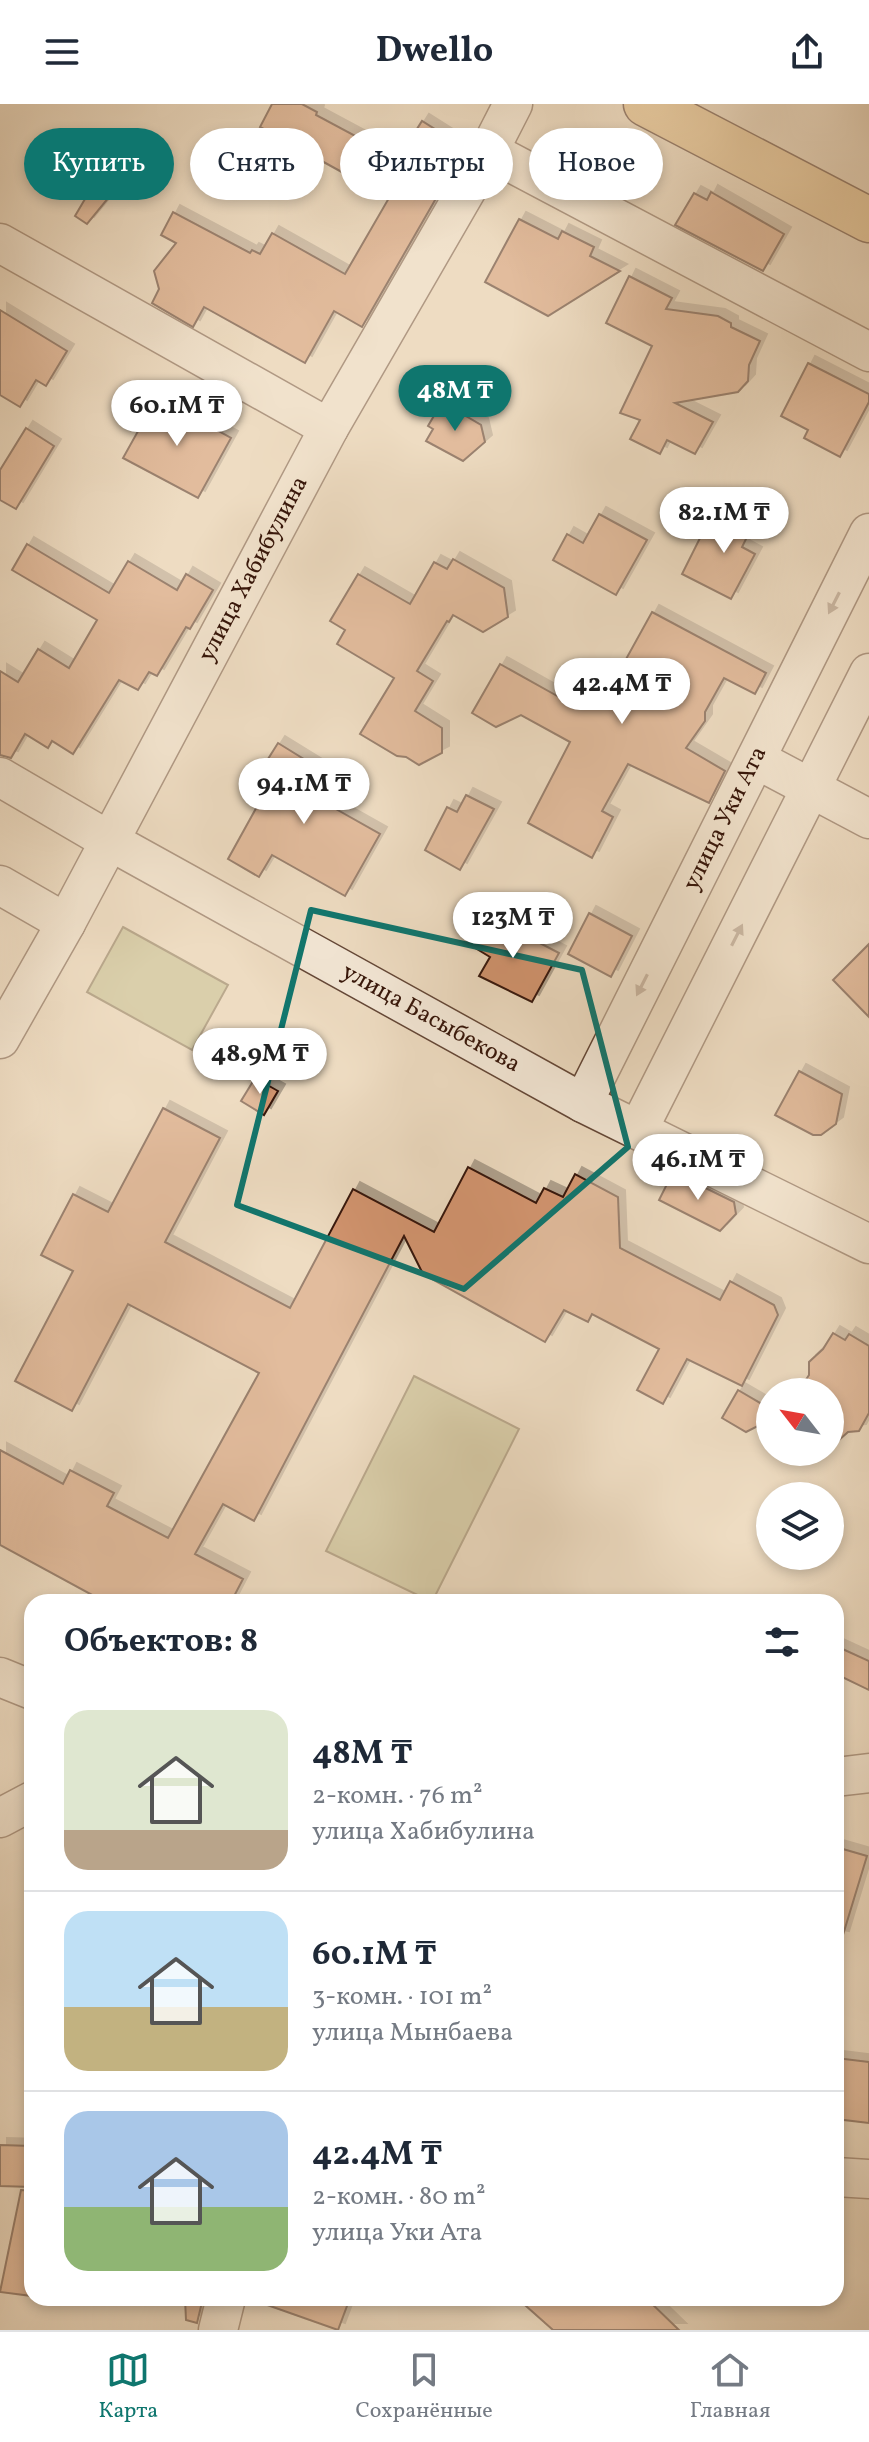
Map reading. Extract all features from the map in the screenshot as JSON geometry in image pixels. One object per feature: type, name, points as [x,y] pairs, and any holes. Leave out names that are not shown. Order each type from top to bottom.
[{"type":"main road","points":[[646,104],[869,220]]},
{"type":"street","name":"улица Хабибулина","points":[[501,128],[513,104]]},
{"type":"street","points":[[513,164],[869,352]]},
{"type":"street","name":"улица Хабибулина","points":[[0,1039],[66,923],[329,428],[461,200]]},
{"type":"street","points":[[0,243],[329,428]]},
{"type":"street","name":"улица Уки Ата","points":[[583,1103],[869,533]]},
{"type":"street","points":[[638,1130],[869,673]]},
{"type":"street","points":[[756,759],[869,819]]},
{"type":"street","name":"улица Басыбекова","points":[[0,777],[583,1103],[869,1244]]},
{"type":"street","points":[[0,885],[66,923]]},
{"type":"street","points":[[661,949],[715,978]]},
{"type":"street","points":[[0,1677],[24,1687]]},
{"type":"street","points":[[844,1776],[869,1773]]},
{"type":"street","points":[[0,1818],[24,1805]]},
{"type":"street","points":[[844,2177],[869,2179]]},
{"type":"street","points":[[218,2330],[224,2306]]},
{"type":"highlighted area","points":[[311,910],[582,970],[628,1147],[464,1289],[237,1205]]},
{"type":"shaded area","points":[[123,927],[228,985],[192,1050],[87,992]]},
{"type":"shaded area","points":[[414,1376],[519,1429],[436,1594],[415,1594],[326,1551]]},
{"type":"building","points":[[272,104],[302,104],[317,112],[316,115],[340,128],[340,171],[324,162],[324,128],[260,127]]},
{"type":"building","points":[[422,121],[433,128],[418,128]]},
{"type":"building","points":[[711,192],[784,234],[763,271],[675,225],[694,193],[707,200]]},
{"type":"building","points":[[84,200],[107,200],[87,224],[75,216]]},
{"type":"building","points":[[388,200],[435,200],[362,327],[334,311],[305,363],[204,307],[193,327],[152,303],[159,289],[154,271],[176,243],[161,235],[173,212],[250,253],[252,250],[260,254],[272,233],[345,274]]},
{"type":"building","points":[[519,219],[558,239],[562,231],[594,247],[590,256],[620,271],[548,316],[485,282]]},
{"type":"building","points":[[629,276],[672,298],[666,309],[718,316],[731,323],[731,327],[760,341],[749,365],[748,381],[738,392],[675,403],[713,422],[695,454],[667,440],[660,454],[630,439],[640,420],[620,413],[652,346],[606,323]]},
{"type":"building","points":[[0,310],[67,351],[46,386],[36,380],[20,407],[0,395]]},
{"type":"building","points":[[808,363],[869,394],[869,402],[840,457],[804,438],[808,430],[781,416]]},
{"type":"building","points":[[157,397],[231,438],[198,498],[123,458]]},
{"type":"building","points":[[442,402],[481,425],[485,442],[463,461],[426,441],[433,429],[428,426]]},
{"type":"building","points":[[26,428],[54,446],[16,509],[0,500],[0,470]]},
{"type":"building","points":[[737,503],[759,513],[742,547],[755,554],[731,599],[682,574],[703,532],[719,538]]},
{"type":"building","points":[[599,514],[647,540],[616,595],[553,560],[567,534],[583,543]]},
{"type":"building","points":[[27,544],[109,593],[128,561],[177,590],[186,574],[213,590],[190,629],[186,627],[157,676],[149,672],[138,690],[119,680],[73,754],[52,741],[48,748],[25,734],[11,758],[0,755],[0,671],[18,682],[38,649],[69,668],[97,620],[12,570]]},
{"type":"building","points":[[453,559],[504,588],[508,617],[483,632],[453,615],[447,621],[417,671],[433,681],[415,711],[442,728],[442,753],[419,765],[360,734],[394,678],[337,644],[345,630],[330,621],[358,574],[410,604],[434,562],[447,569]]},
{"type":"building","points":[[652,612],[766,673],[755,694],[724,678],[705,712],[705,721],[686,748],[725,771],[709,803],[628,764],[602,811],[613,817],[592,858],[528,823],[570,742],[521,715],[496,727],[472,713],[500,664],[559,697],[574,670],[609,690]]},
{"type":"building","points":[[278,743],[341,782],[327,804],[380,834],[345,896],[272,855],[259,877],[228,859],[275,774],[263,767]]},
{"type":"building","points":[[466,795],[494,809],[460,870],[425,850],[447,807],[457,812]]},
{"type":"building","points":[[589,913],[632,936],[611,977],[568,954]]},
{"type":"building","points":[[480,920],[509,936],[513,929],[559,953],[532,1002],[479,976],[490,957],[467,943]]},
{"type":"building","points":[[869,944],[869,1017],[833,980]]},
{"type":"building","points":[[799,1071],[842,1094],[836,1124],[821,1135],[813,1135],[775,1115]]},
{"type":"building","points":[[255,1078],[278,1091],[264,1115],[241,1101]]},
{"type":"building","points":[[163,1108],[220,1138],[165,1242],[290,1308],[353,1189],[434,1232],[468,1167],[536,1203],[544,1188],[563,1197],[575,1174],[618,1197],[620,1248],[720,1300],[730,1281],[774,1305],[778,1315],[742,1386],[687,1359],[663,1404],[637,1390],[659,1349],[592,1314],[588,1322],[564,1310],[545,1342],[423,1274],[404,1236],[254,1521],[223,1504],[195,1554],[243,1579],[235,1594],[90,1594],[0,1545],[0,1450],[63,1484],[70,1470],[114,1493],[107,1506],[168,1538],[259,1373],[128,1304],[72,1411],[15,1381],[73,1271],[41,1255],[73,1194],[108,1212]]},
{"type":"building","points":[[673,1172],[734,1202],[736,1214],[720,1231],[659,1200]]},
{"type":"building","points":[[833,1333],[845,1340],[849,1334],[869,1346],[869,1413],[859,1431],[844,1436],[844,1378],[807,1378],[809,1362],[823,1349]]},
{"type":"building","points":[[738,1390],[756,1401],[756,1427],[746,1432],[722,1418]]},
{"type":"building","points":[[844,1650],[869,1661],[869,1690],[844,1678]]},
{"type":"building","points":[[844,1849],[867,1856],[844,1931]]},
{"type":"building","points":[[844,2059],[869,2062],[869,2123],[844,2120]]},
{"type":"building","points":[[0,2145],[24,2146],[24,2187],[0,2186]]},
{"type":"building","points":[[21,2190],[24,2190],[24,2295],[0,2292]]},
{"type":"building","points":[[185,2306],[201,2306],[197,2323],[186,2320]]},
{"type":"building","points":[[270,2306],[347,2306],[338,2330]]},
{"type":"building","points":[[526,2306],[654,2306],[679,2330],[553,2330]]}]
